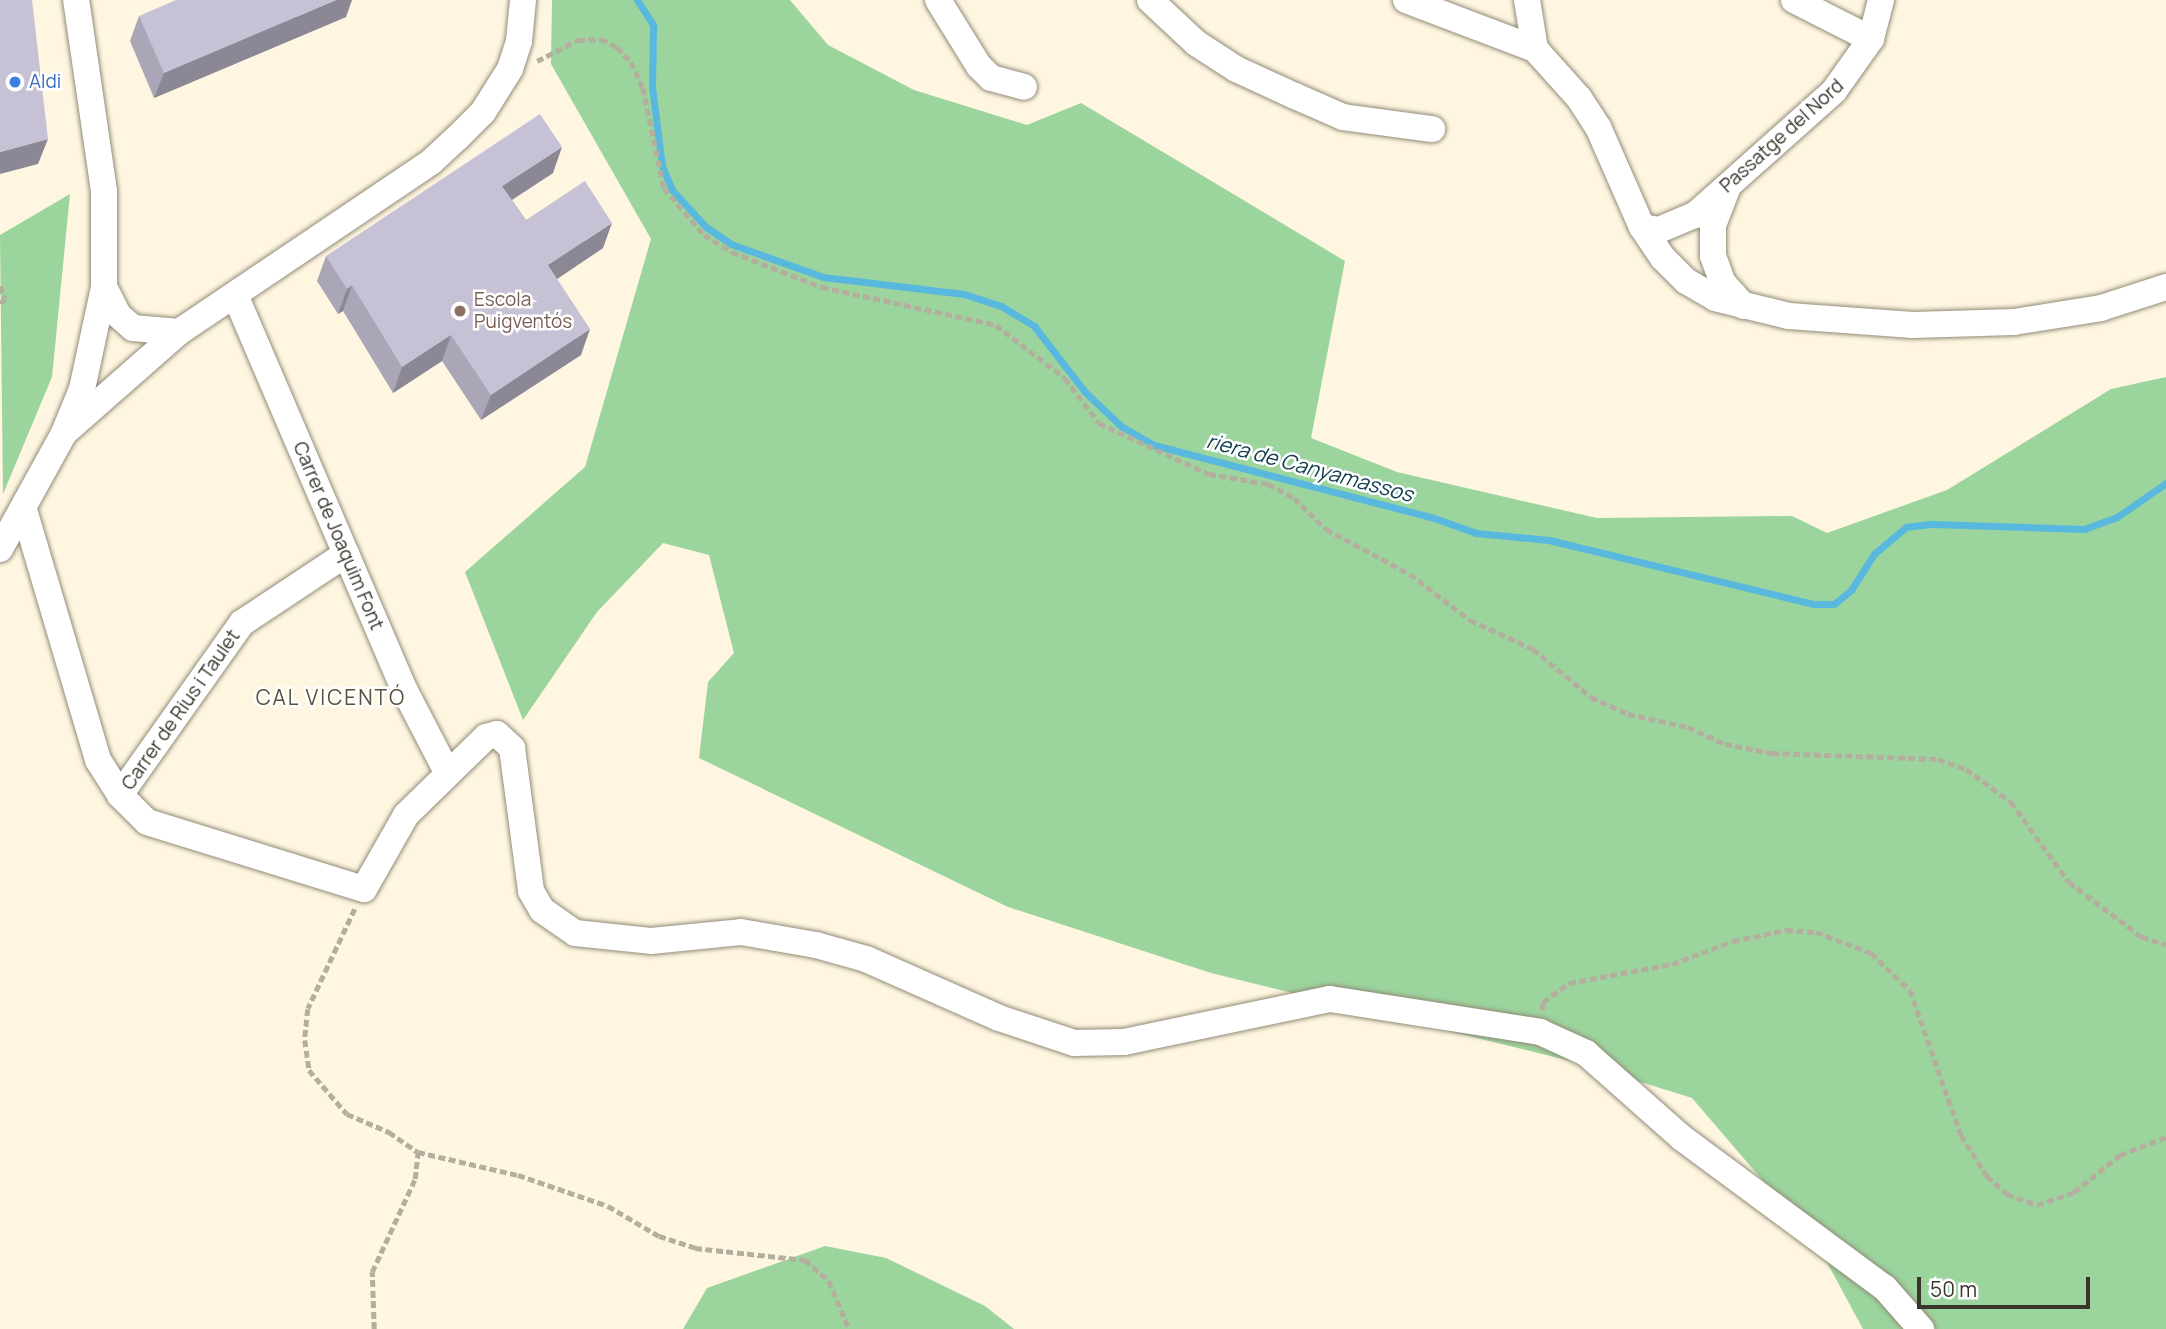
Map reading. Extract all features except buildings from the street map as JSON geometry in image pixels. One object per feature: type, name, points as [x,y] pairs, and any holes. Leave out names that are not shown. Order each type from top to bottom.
[{"type":"street","points":[[0,549],[24,510],[64,433],[82,389],[104,288],[104,191],[76,0]]},
{"type":"street","points":[[64,433],[179,332],[236,297],[431,162],[483,111],[510,69],[519,41],[523,0]]},
{"type":"street","points":[[938,0],[979,66],[991,78],[1024,87]]},
{"type":"street","points":[[1150,0],[1196,43],[1236,69],[1283,91],[1343,117],[1432,129]]},
{"type":"street","points":[[1406,0],[1535,50],[1579,98],[1598,127],[1642,228],[1686,281],[1747,308],[1913,325],[2014,322],[2101,308],[2166,287]]},
{"type":"street","points":[[1527,0],[1535,50]]},
{"type":"street","points":[[1794,0],[1871,39]]},
{"type":"street","name":"Passatge del Nord","points":[[1642,228],[1676,225],[1729,184],[1834,91],[1871,39],[1881,0]]},
{"type":"street","points":[[1729,184],[1713,226],[1713,256],[1723,283],[1747,308]]},
{"type":"street","points":[[104,288],[118,315],[133,328],[179,332]]},
{"type":"street","name":"Carrer de Joaquim Font","points":[[236,297],[405,691],[447,772]]},
{"type":"street","points":[[24,510],[98,760],[120,796],[146,821],[364,889],[406,815],[485,737],[497,734],[508,742],[531,891],[551,919],[575,933],[650,942],[741,932],[816,945],[866,959],[999,1018],[1074,1044],[1124,1042],[1330,999],[1540,1032],[1586,1053],[1682,1138],[1885,1288],[1921,1329]]},
{"type":"street","name":"Carrer de Rius i Taulet","points":[[120,796],[242,623],[346,554]]},
{"type":"path","points":[[510,69],[530,65],[578,40],[601,39],[617,47],[631,62],[643,88],[664,188],[704,235],[732,252],[822,287],[996,325],[1065,378],[1099,423],[1209,474],[1268,484],[1294,498],[1326,529],[1410,574],[1470,620],[1533,649],[1591,697],[1628,714],[1688,727],[1725,744],[1772,753],[1938,759],[1966,769],[2011,802],[2069,882],[2142,937],[2166,945]]},
{"type":"path","points":[[0,286],[5,298],[0,306]]},
{"type":"path","points":[[364,889],[308,1009],[304,1040],[309,1070],[346,1114],[388,1132],[418,1152],[518,1175],[608,1206],[659,1236],[695,1248],[805,1260],[829,1281],[849,1329]]},
{"type":"path","points":[[1540,1032],[1543,1002],[1569,983],[1671,964],[1733,941],[1786,930],[1816,932],[1871,953],[1910,990],[1961,1135],[1987,1176],[2007,1194],[2037,1205],[2074,1192],[2120,1155],[2166,1137]]},
{"type":"path","points":[[374,1329],[372,1272],[415,1179],[418,1152]]},
{"type":"green space","points":[[552,0],[790,0],[828,45],[914,90],[1027,125],[1081,103],[1345,261],[1311,438],[1397,472],[1597,518],[1792,516],[1827,533],[1947,490],[2111,389],[2166,377],[2166,1329],[1863,1329],[1817,1244],[1692,1098],[1583,1064],[1211,973],[1008,907],[699,758],[708,682],[734,653],[709,555],[663,543],[597,612],[523,720],[465,572],[585,467],[651,239],[551,64]]},
{"type":"green space","points":[[70,194],[52,377],[3,494],[0,235]]},
{"type":"green space","points":[[825,1246],[886,1258],[985,1306],[1014,1329],[683,1329],[707,1288]]},
{"type":"waterway","name":"riera de Canyamassos","points":[[637,0],[653,25],[652,87],[662,166],[672,190],[706,227],[731,244],[823,277],[964,294],[1001,306],[1034,326],[1085,392],[1121,426],[1154,445],[1434,518],[1476,533],[1549,540],[1814,604],[1834,604],[1851,590],[1874,554],[1906,527],[1932,524],[2084,529],[2117,517],[2166,483]]},
{"type":"place","name":"Aldi","points":[[15,82]]},
{"type":"place","name":"Escola Puigventós","points":[[460,311]]},
{"type":"district","name":"CAL VICENTÓ","points":[[331,697]]}]
